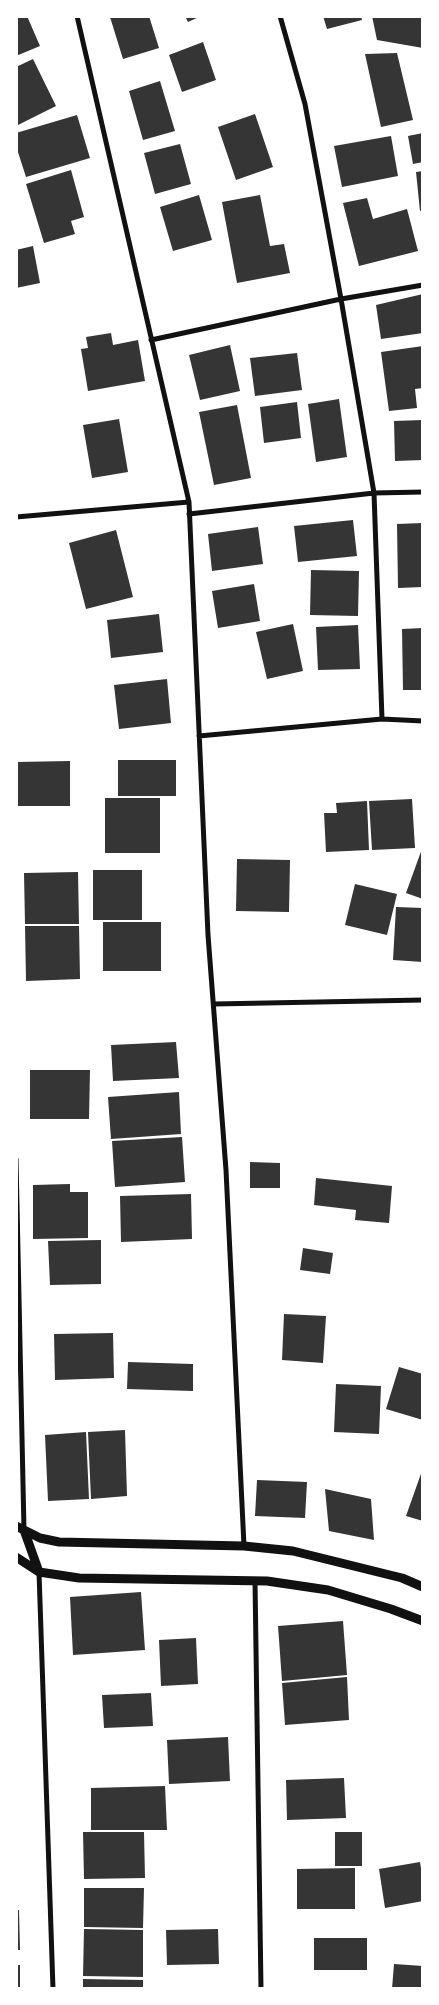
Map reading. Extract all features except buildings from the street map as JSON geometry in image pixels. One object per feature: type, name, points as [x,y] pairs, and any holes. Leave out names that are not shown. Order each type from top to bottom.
[{"type":"street","points":[[77,16],[189,502],[208,935],[226,1170],[244,1546]]},
{"type":"street","points":[[280,16],[305,104],[374,493],[382,720]]},
{"type":"street","points":[[151,340],[341,299],[423,284]]},
{"type":"street","points":[[190,514],[374,493],[423,492]]},
{"type":"street","points":[[16,517],[189,502]]},
{"type":"street","points":[[200,736],[382,720],[423,721]]},
{"type":"street","points":[[214,1004],[423,1000]]},
{"type":"street","points":[[16,1159],[20,1528],[39,1572],[54,1989]]},
{"type":"street","points":[[20,1528],[40,1538],[59,1542],[244,1546],[293,1551],[402,1578],[423,1587]]},
{"type":"street","points":[[16,1558],[39,1572],[79,1578],[255,1581],[328,1590],[391,1609],[423,1622]]},
{"type":"street","points":[[255,1581],[261,1989]]}]
